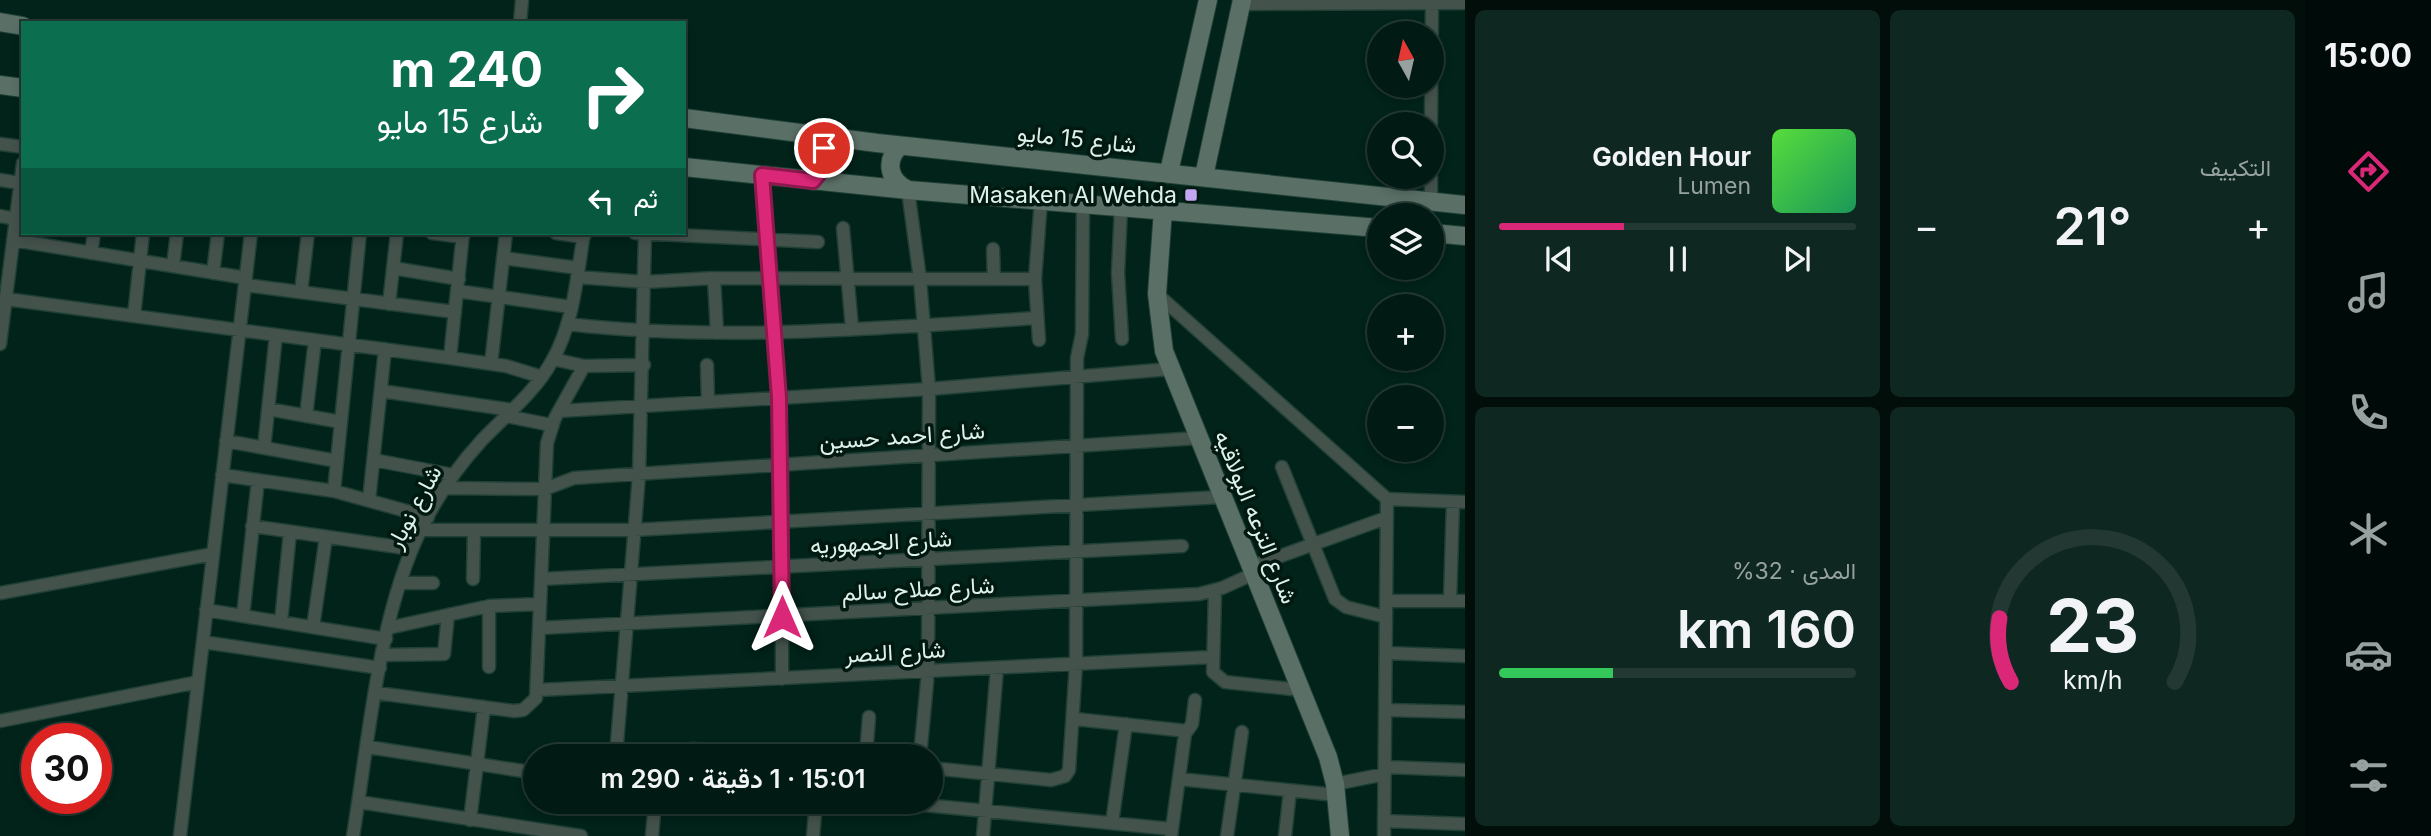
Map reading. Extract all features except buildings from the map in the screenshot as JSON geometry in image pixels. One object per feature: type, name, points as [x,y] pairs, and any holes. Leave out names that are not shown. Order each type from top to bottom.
[{"type":"main road","points":[[1168,173],[1208,0]]},
{"type":"main road","points":[[1204,176],[1242,2]]},
{"type":"main road","points":[[0,22],[21,26]]},
{"type":"main road","points":[[0,85],[21,88]]},
{"type":"main road","name":"شارع 15 مايو","points":[[686,118],[900,146],[1465,205]]},
{"type":"main road","points":[[810,135],[821,142],[826,154],[822,172],[813,181]]},
{"type":"main road","points":[[900,146],[892,155],[890,167],[894,179],[908,190]]},
{"type":"main road","points":[[686,167],[908,190],[1367,227]]},
{"type":"main road","name":"شارع الترعه البولاقيه","points":[[1163,210],[1157,294],[1160,332],[1170,369],[1328,757],[1336,790],[1340,836]]},
{"type":"main road","points":[[1444,234],[1465,236]]},
{"type":"street","points":[[520,21],[522,0]]},
{"type":"street","points":[[1242,2],[1465,2]]},
{"type":"street","points":[[1431,112],[1432,2]]},
{"type":"street","points":[[0,144],[21,147]]},
{"type":"street","points":[[762,175],[775,332],[782,465],[782,679]]},
{"type":"street","points":[[0,344],[6,255],[13,240],[20,203],[21,176]]},
{"type":"street","points":[[0,180],[20,183]]},
{"type":"street","points":[[1431,189],[1431,200]]},
{"type":"street","points":[[908,190],[920,279],[929,388],[928,671],[921,744]]},
{"type":"street","points":[[1039,340],[1035,279],[1041,200]]},
{"type":"street","points":[[943,769],[1051,780],[1065,776],[1069,770],[1076,664],[1078,376],[1083,203]]},
{"type":"street","points":[[1121,206],[1118,273],[1122,339]]},
{"type":"street","points":[[0,216],[16,219]]},
{"type":"street","points":[[843,228],[852,328]]},
{"type":"street","points":[[91,253],[94,235]]},
{"type":"street","points":[[134,316],[143,235]]},
{"type":"street","points":[[173,266],[177,235]]},
{"type":"street","points":[[213,272],[218,235]]},
{"type":"street","points":[[180,836],[251,235]]},
{"type":"street","points":[[301,292],[309,235]]},
{"type":"street","points":[[334,491],[360,235]]},
{"type":"street","points":[[389,303],[397,235]]},
{"type":"street","points":[[450,358],[463,235]]},
{"type":"street","points":[[491,364],[506,235]]},
{"type":"street","name":"شارع نوبار","points":[[353,836],[380,668],[412,549],[453,475],[542,377],[553,359],[567,324],[584,235]]},
{"type":"street","points":[[617,744],[639,475],[645,332],[645,235]]},
{"type":"street","points":[[676,235],[818,242]]},
{"type":"street","points":[[13,240],[213,272],[301,292],[455,312]]},
{"type":"street","points":[[993,249],[994,279]]},
{"type":"street","points":[[503,258],[578,273],[645,282],[714,278],[1035,279]]},
{"type":"street","points":[[393,268],[498,296],[571,307]]},
{"type":"street","points":[[714,278],[718,333]]},
{"type":"street","points":[[4,293],[134,316],[491,364],[542,377]]},
{"type":"street","points":[[1157,294],[1387,499],[1459,502],[1450,601]]},
{"type":"street","points":[[567,324],[645,332],[718,333],[1037,318]]},
{"type":"street","points":[[264,448],[276,335]]},
{"type":"street","points":[[306,415],[315,340]]},
{"type":"street","points":[[369,500],[385,349]]},
{"type":"street","points":[[553,359],[584,366],[644,365]]},
{"type":"street","points":[[706,365],[708,402]]},
{"type":"street","points":[[377,693],[484,707],[523,710],[531,705],[538,690],[545,489],[551,425],[584,366]]},
{"type":"street","points":[[559,411],[929,388],[1170,369]]},
{"type":"street","points":[[381,391],[510,413],[551,425]]},
{"type":"street","points":[[268,409],[341,422]]},
{"type":"street","name":"شارع احمد حسين","points":[[444,488],[545,489],[574,478],[1198,438]]},
{"type":"street","points":[[226,441],[337,461]]},
{"type":"street","points":[[374,460],[453,475]]},
{"type":"street","points":[[1282,467],[1338,603],[1386,617]]},
{"type":"street","points":[[222,475],[334,491],[428,517]]},
{"type":"street","points":[[243,616],[258,480]]},
{"type":"street","points":[[421,530],[543,533],[634,530],[1222,497]]},
{"type":"street","points":[[1384,836],[1387,499]]},
{"type":"street","name":"شارع صلاح سالم","points":[[539,628],[928,610],[1215,591],[1251,570],[1386,518]]},
{"type":"street","points":[[252,526],[412,549]]},
{"type":"street","points":[[473,579],[474,531]]},
{"type":"street","points":[[281,622],[290,532]]},
{"type":"street","points":[[313,627],[326,537]]},
{"type":"street","name":"شارع الجمهوريه","points":[[541,579],[1182,546]]},
{"type":"street","points":[[0,593],[213,554]]},
{"type":"street","points":[[401,583],[433,583]]},
{"type":"street","points":[[1215,591],[1213,657],[1216,677],[1226,682],[1301,690]]},
{"type":"street","points":[[1387,601],[1465,601]]},
{"type":"street","points":[[206,610],[313,627],[387,634],[448,615],[489,606],[540,604]]},
{"type":"street","points":[[489,606],[489,667]]},
{"type":"street","points":[[383,654],[444,654],[448,615]]},
{"type":"street","points":[[202,642],[380,668]]},
{"type":"street","points":[[1386,653],[1465,656]]},
{"type":"street","name":"شارع النصر","points":[[538,690],[1213,657]]},
{"type":"street","points":[[983,836],[997,668]]},
{"type":"street","points":[[0,721],[198,682]]},
{"type":"street","points":[[943,807],[1112,823],[1171,832],[1186,731],[1192,724],[1195,700]]},
{"type":"street","points":[[470,820],[484,707]]},
{"type":"street","points":[[1386,710],[1465,712]]},
{"type":"street","points":[[867,744],[869,717]]},
{"type":"street","points":[[1074,719],[1186,731]]},
{"type":"street","points":[[1112,823],[1126,724]]},
{"type":"street","points":[[1227,836],[1242,732]]},
{"type":"street","points":[[368,747],[523,771]]},
{"type":"street","points":[[1179,779],[1290,791],[1336,790],[1385,771],[1465,770]]},
{"type":"street","points":[[1285,836],[1290,791]]},
{"type":"street","points":[[359,802],[581,836]]},
{"type":"street","points":[[652,836],[653,814]]},
{"type":"street","points":[[813,836],[815,814]]},
{"type":"street","points":[[1384,821],[1465,824]]},
{"type":"place","name":"Masaken Al Wehda","points":[[1191,195]]},
{"type":"route","points":[[782,617],[783,522],[779,398],[762,175],[813,181],[825,166],[824,148]]}]
